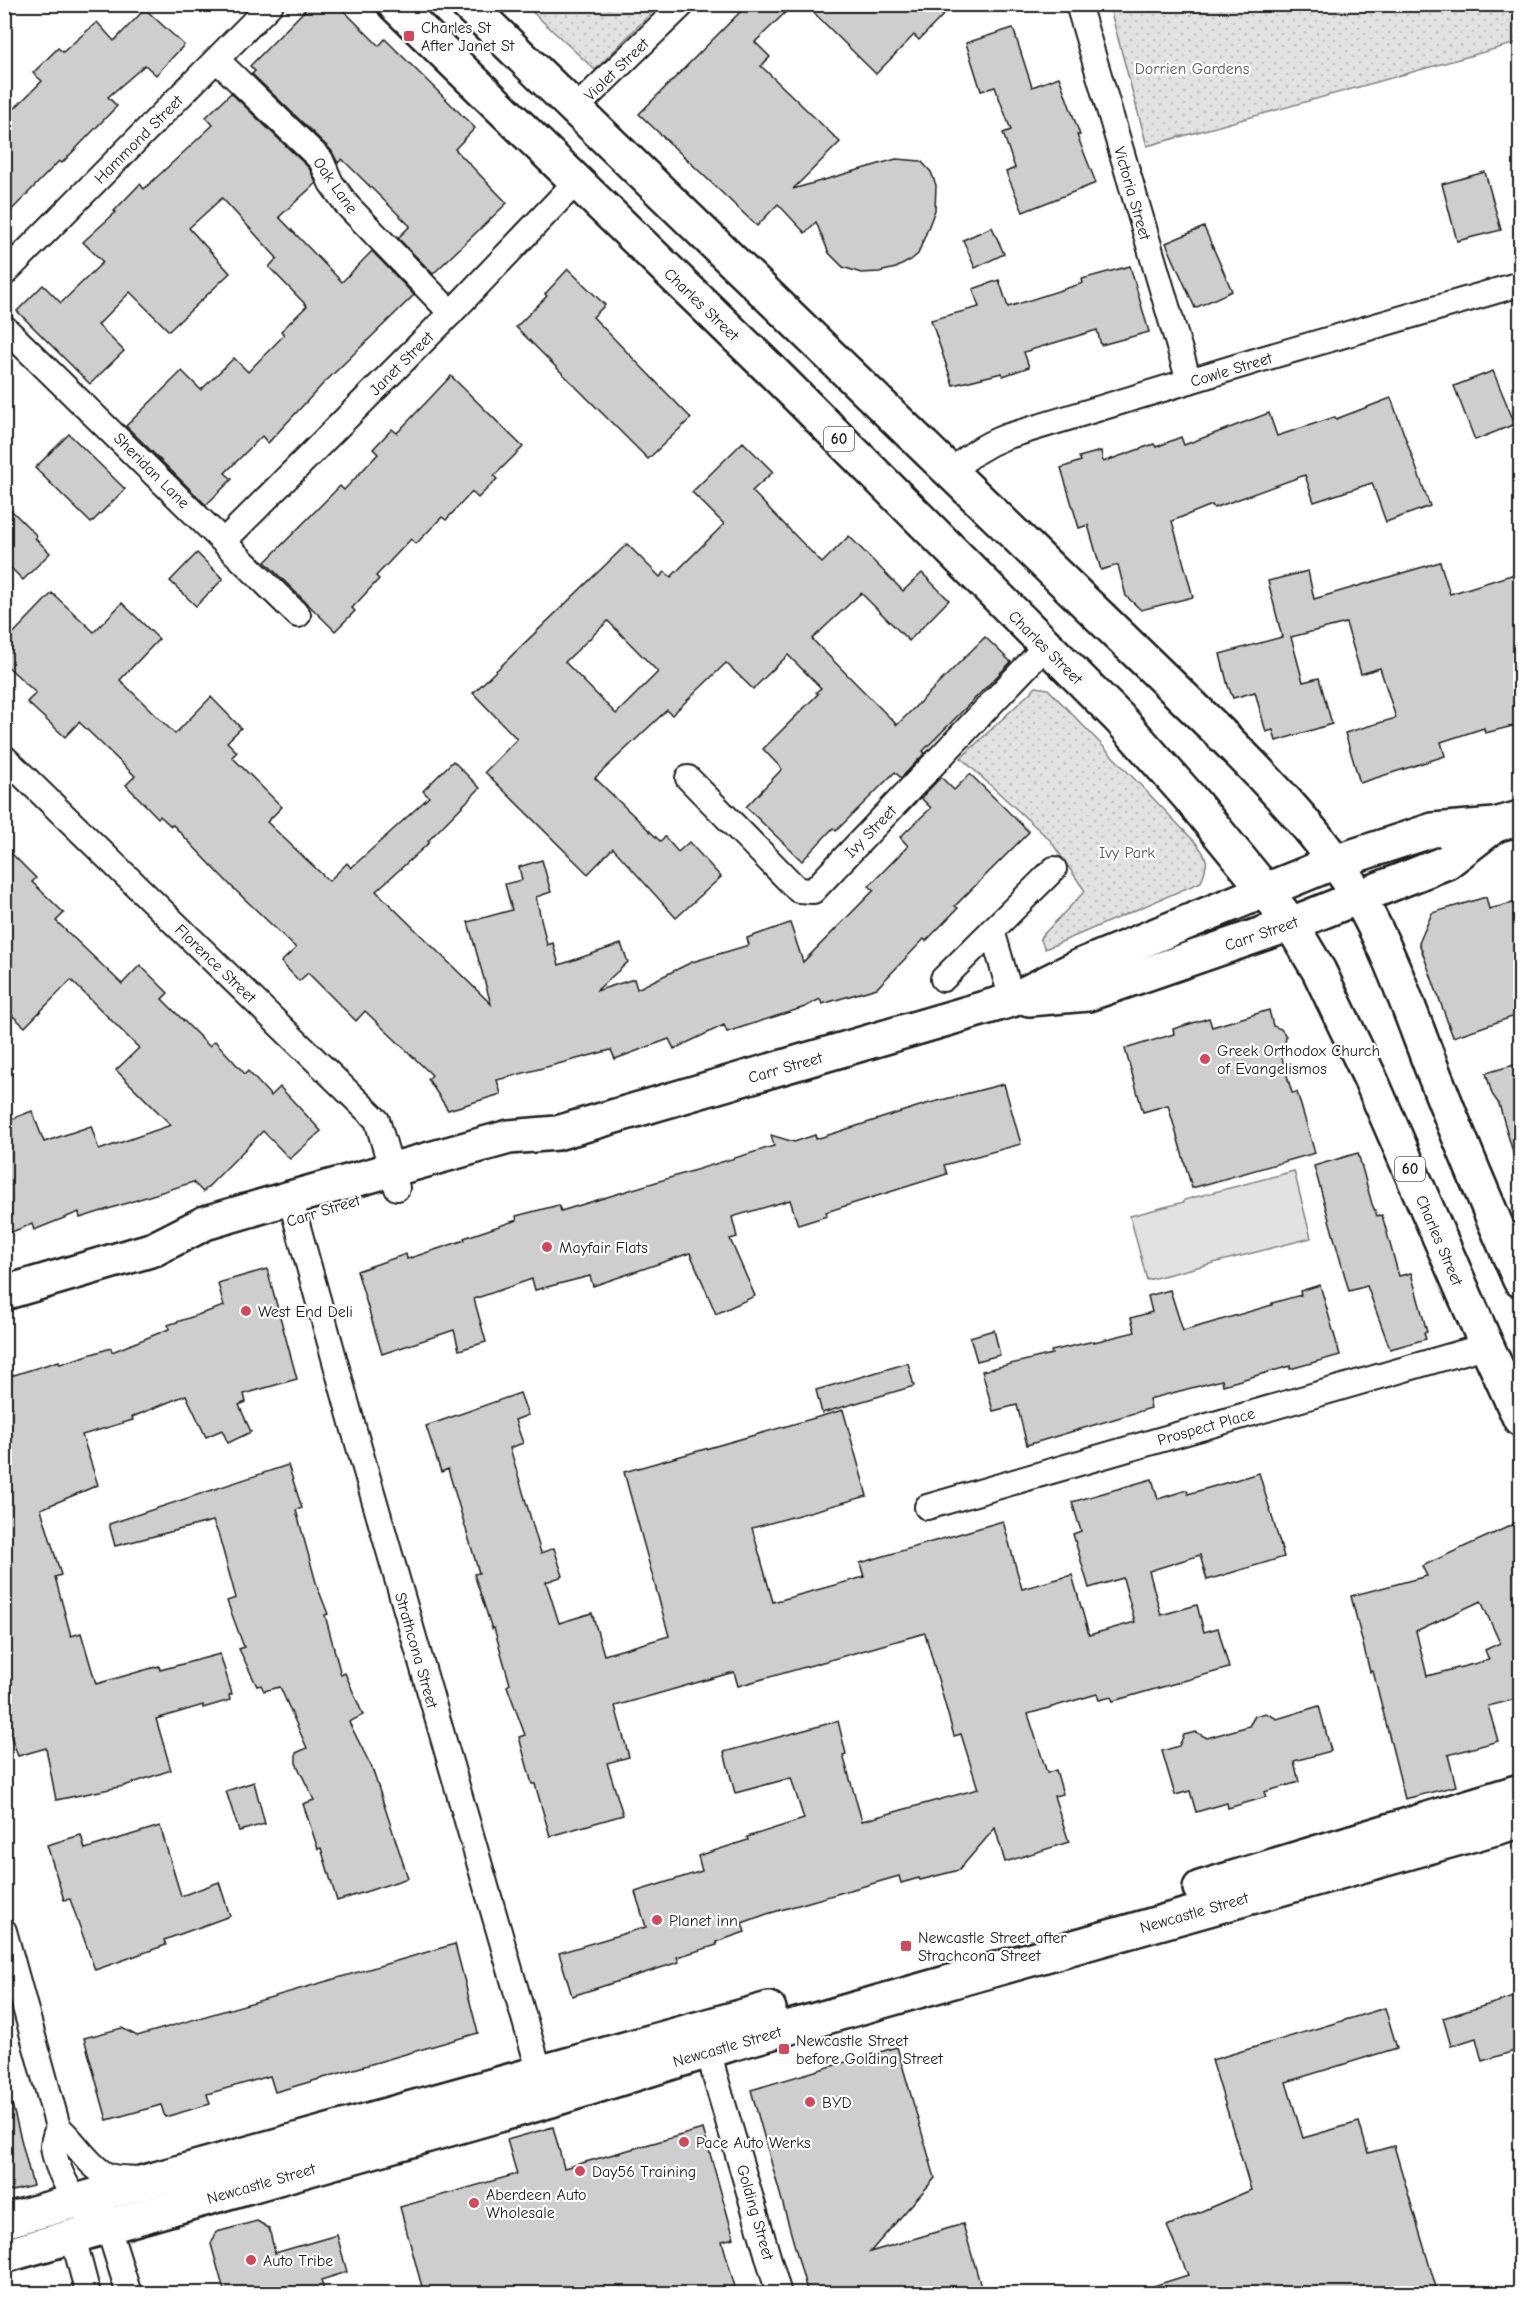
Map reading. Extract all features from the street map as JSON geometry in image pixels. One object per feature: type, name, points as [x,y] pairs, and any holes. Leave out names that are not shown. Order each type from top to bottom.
[{"type":"main road","name":"Charles Street","points":[[394,4],[774,373],[1045,647],[1119,718],[1189,797],[1266,891],[1291,924],[1319,971],[1370,1078],[1521,1419]]},
{"type":"main road","points":[[467,4],[1269,782],[1335,862],[1358,896],[1382,942],[1468,1160],[1521,1280]]},
{"type":"main road","name":"Carr Street","points":[[4,1293],[154,1249],[205,1223],[292,1208],[394,1179],[509,1137],[557,1133],[1012,1000],[1080,966],[1335,862],[1433,830],[1508,822]]},
{"type":"main road","name":"Carr Street","points":[[1012,1000],[1088,994],[1291,924],[1447,862],[1508,822]]},
{"type":"main road","name":"Newcastle Street","points":[[4,2256],[108,2228],[544,2086],[707,2039],[1521,1791]]},
{"type":"main road","name":"Newcastle Street","points":[[707,2039],[1521,1821]]},
{"type":"main road","name":"Newcastle Street","points":[[4,2221],[146,2181],[544,2086]]},
{"type":"street","name":"Hammond Street","points":[[4,274],[271,4]]},
{"type":"street","name":"Violet Street","points":[[576,109],[682,4]]},
{"type":"street","name":"Victoria Street","points":[[1078,4],[1189,381]]},
{"type":"street","name":"Oak Lane","points":[[217,60],[321,160],[331,183],[347,205],[452,313]]},
{"type":"street","name":"Janet Street","points":[[224,541],[452,313],[576,182]]},
{"type":"street","name":"Cowle Street","points":[[951,473],[986,444],[1189,381],[1521,284]]},
{"type":"street","name":"Sheridan Lane","points":[[4,327],[298,615]]},
{"type":"street","name":"Ivy Street","points":[[688,778],[798,890],[813,891],[1045,647]]},
{"type":"street","name":"Florence Street","points":[[4,757],[376,1120],[394,1179]]},
{"type":"street","points":[[943,979],[1054,869]]},
{"type":"street","points":[[992,930],[1012,1000]]},
{"type":"street","name":"Strathcona Street","points":[[292,1208],[357,1441],[544,2086]]},
{"type":"street","name":"Prospect Place","points":[[927,1507],[1486,1344]]},
{"type":"street","points":[[4,1931],[58,2127],[53,2143],[56,2162],[48,2196],[41,2211]]},
{"type":"street","name":"Golding Street","points":[[707,2039],[779,2294]]},
{"type":"street","points":[[58,2127],[72,2138],[95,2167],[107,2176],[146,2181]]},
{"type":"street","points":[[56,2162],[87,2197],[95,2220],[108,2228],[129,2294]]},
{"type":"street","points":[[73,2237],[88,2294]]},
{"type":"green space","points":[[525,5],[659,5],[595,70]]},
{"type":"green space","name":"Dorrien Gardens","points":[[1109,5],[1520,5],[1520,42],[1147,146]]},
{"type":"green space","name":"Ivy Park","points":[[1036,687],[1048,689],[1196,843],[1206,858],[1201,882],[1045,949],[1040,938],[1085,891],[1050,840],[961,758]]},
{"type":"green space","points":[[1294,1171],[1311,1238],[1147,1280],[1130,1216]]},
{"type":"building","points":[[311,4],[337,4],[379,46],[385,39],[475,128],[455,149],[507,203],[433,274],[398,238],[410,226],[342,159],[338,163],[331,150],[252,74],[255,71],[250,66]]},
{"type":"building","points":[[748,4],[794,4],[755,42],[770,57],[761,66],[840,142],[793,189],[896,159],[921,161],[931,172],[936,185],[935,210],[918,254],[911,260],[896,268],[879,272],[861,273],[843,267],[829,253],[816,222],[805,233],[778,204],[757,226],[639,114]]},
{"type":"building","points":[[805,4],[954,4],[919,40],[914,35],[876,74]]},
{"type":"building","points":[[145,9],[184,45],[156,75],[145,65],[108,97],[117,106],[4,218],[4,119],[42,81],[33,73],[58,48],[63,52],[97,22],[114,41]]},
{"type":"building","points":[[1013,28],[1032,87],[1059,77],[1080,135],[1077,135],[1096,183],[1023,212],[1006,172],[1015,168],[1003,133],[1011,130],[995,87],[981,91],[966,43]]},
{"type":"building","points":[[231,93],[309,168],[316,183],[279,217],[342,282],[372,251],[414,295],[322,385],[268,443],[262,436],[225,473],[232,479],[206,505],[126,426],[182,371],[201,390],[234,358],[248,372],[284,335],[281,331],[307,306],[269,267],[277,258],[222,198],[189,228],[230,273],[169,331],[130,292],[98,325],[124,351],[90,384],[17,311],[43,285],[61,303],[103,262],[83,242],[116,212],[114,211],[140,184],[144,189],[213,125],[206,117]]},
{"type":"building","points":[[1485,172],[1501,230],[1457,241],[1442,184]]},
{"type":"building","points":[[992,227],[1004,254],[975,268],[963,240]]},
{"type":"building","points":[[1204,227],[1232,291],[1195,308],[1166,243]]},
{"type":"building","points":[[1130,266],[1149,332],[1101,345],[1097,330],[1024,352],[1029,367],[1003,376],[1002,373],[953,385],[931,320],[979,307],[973,289],[999,280],[1008,307],[1083,283],[1082,279]]},
{"type":"building","points":[[568,269],[605,305],[593,317],[691,418],[648,459],[516,327],[547,296],[545,294]]},
{"type":"building","points":[[1493,371],[1515,424],[1475,440],[1454,386]]},
{"type":"building","points":[[451,376],[523,447],[494,476],[497,479],[478,498],[472,492],[446,520],[442,517],[416,544],[411,539],[376,576],[379,579],[352,608],[355,611],[335,631],[265,562],[340,486],[344,490],[378,454],[373,449],[392,429],[397,433]]},
{"type":"building","points":[[1391,398],[1430,506],[1386,522],[1372,483],[1314,502],[1305,475],[1214,508],[1212,505],[1172,521],[1193,597],[1141,610],[1126,596],[1118,565],[1101,570],[1088,525],[1079,528],[1061,468],[1081,461],[1079,457],[1101,451],[1103,462],[1154,444],[1156,447],[1181,437],[1184,445],[1269,413],[1277,436],[1335,417],[1336,419]]},
{"type":"building","points":[[69,434],[125,489],[91,523],[35,468]]},
{"type":"building","points":[[743,442],[773,472],[752,491],[822,563],[849,536],[903,591],[922,573],[949,600],[909,641],[861,593],[812,639],[897,725],[985,637],[1011,662],[923,751],[925,753],[901,778],[895,772],[836,831],[833,828],[802,861],[746,807],[782,769],[763,749],[818,694],[816,692],[821,688],[788,655],[753,689],[726,663],[672,715],[667,710],[595,778],[660,841],[665,837],[678,852],[689,842],[721,877],[676,918],[613,848],[588,874],[485,772],[517,739],[473,693],[627,544],[660,577],[665,572],[671,577],[724,524],[692,492]],"holes":[[[608,621],[658,672],[616,714],[565,662]]]},
{"type":"building","points":[[4,503],[37,536],[35,538],[50,553],[23,580],[4,561]]},
{"type":"building","points":[[197,553],[223,579],[196,606],[170,581]]},
{"type":"building","points":[[1440,562],[1450,594],[1521,572],[1521,724],[1485,733],[1484,728],[1441,742],[1445,756],[1360,783],[1345,733],[1396,718],[1380,668],[1361,674],[1346,623],[1291,637],[1303,682],[1319,678],[1332,724],[1276,741],[1273,730],[1266,732],[1255,692],[1233,698],[1220,654],[1282,637],[1268,581],[1308,571],[1314,599]]},
{"type":"building","points":[[52,593],[94,632],[122,603],[159,639],[120,680],[175,734],[211,697],[241,728],[227,742],[237,752],[232,757],[282,807],[267,822],[329,881],[347,863],[351,868],[429,797],[423,791],[453,761],[480,788],[428,841],[430,842],[376,891],[491,1004],[468,922],[512,910],[505,884],[522,880],[519,867],[542,860],[551,892],[536,897],[547,945],[553,943],[559,965],[621,944],[628,962],[596,991],[634,979],[637,989],[692,962],[749,945],[747,938],[790,923],[803,962],[874,890],[869,886],[908,846],[900,837],[931,808],[921,798],[941,777],[954,790],[970,774],[1029,832],[955,906],[958,908],[926,941],[924,939],[877,988],[822,1004],[820,999],[805,1007],[727,1032],[724,1025],[674,1049],[669,1039],[615,1059],[611,1050],[497,1080],[501,1094],[448,1110],[428,1079],[432,1075],[365,1011],[356,1021],[308,973],[299,981],[281,962],[296,948],[230,885],[173,825],[171,826],[160,816],[158,818],[126,785],[135,776],[79,722],[65,737],[27,702],[36,693],[4,663],[4,643]]},
{"type":"building","points":[[4,846],[36,878],[32,882],[64,913],[56,921],[122,984],[140,965],[168,993],[162,999],[209,1046],[215,1041],[245,1074],[248,1071],[271,1096],[280,1087],[321,1131],[290,1159],[263,1131],[203,1192],[193,1182],[80,1218],[79,1212],[34,1230],[32,1224],[4,1235],[4,1122],[32,1111],[44,1142],[91,1126],[99,1150],[171,1125],[116,1070],[139,1048],[71,980],[25,1027],[4,1008]]},
{"type":"building","points":[[1486,897],[1489,909],[1521,901],[1521,1014],[1453,1037],[1419,943],[1432,913]]},
{"type":"building","points":[[1269,1010],[1273,1026],[1281,1029],[1286,1036],[1285,1044],[1280,1051],[1292,1093],[1297,1092],[1315,1153],[1192,1188],[1168,1105],[1143,1112],[1125,1049],[1174,1034],[1173,1029],[1209,1018],[1212,1027]]},
{"type":"building","points":[[1521,1063],[1521,1155],[1514,1156],[1499,1104],[1492,1094],[1486,1073]]},
{"type":"building","points":[[1004,1084],[1021,1144],[944,1165],[947,1174],[826,1212],[827,1216],[798,1225],[790,1200],[732,1217],[737,1237],[730,1239],[755,1296],[716,1314],[690,1253],[593,1286],[590,1276],[535,1290],[532,1279],[474,1299],[486,1342],[459,1350],[454,1330],[382,1354],[357,1271],[406,1254],[407,1259],[465,1240],[464,1238],[517,1220],[516,1216],[559,1205],[561,1211],[774,1146],[771,1135],[794,1142],[815,1135],[816,1139],[926,1104]]},
{"type":"building","points":[[1358,1153],[1372,1204],[1377,1216],[1382,1215],[1399,1276],[1411,1273],[1427,1332],[1424,1333],[1426,1339],[1390,1349],[1367,1286],[1349,1291],[1314,1166]]},
{"type":"building","points":[[267,1269],[297,1379],[244,1394],[246,1402],[239,1405],[251,1432],[228,1443],[222,1430],[206,1437],[186,1395],[132,1417],[133,1420],[82,1435],[98,1485],[41,1509],[61,1575],[55,1577],[71,1636],[81,1633],[96,1684],[159,1666],[160,1670],[220,1654],[232,1694],[229,1695],[230,1700],[203,1708],[203,1705],[156,1719],[171,1770],[124,1786],[56,1800],[46,1748],[18,1756],[4,1717],[4,1709],[12,1706],[4,1680],[4,1378],[111,1348],[112,1352],[169,1329],[168,1325],[224,1306],[218,1283]]},
{"type":"building","points":[[1320,1285],[1340,1355],[1223,1385],[1222,1380],[1149,1399],[1151,1408],[1027,1445],[1017,1405],[993,1411],[982,1371],[1052,1354],[1051,1351],[1135,1332],[1131,1318],[1152,1312],[1148,1296],[1170,1290],[1183,1331],[1272,1305],[1272,1303],[1301,1295],[1300,1291]]},
{"type":"building","points":[[994,1330],[1000,1355],[977,1361],[970,1337]]},
{"type":"building","points":[[908,1363],[914,1386],[822,1413],[816,1390]]},
{"type":"building","points":[[520,1393],[528,1415],[515,1420],[523,1443],[510,1448],[541,1553],[554,1548],[563,1576],[546,1582],[559,1623],[592,1613],[604,1655],[669,1636],[624,1472],[843,1410],[867,1496],[752,1528],[773,1602],[864,1577],[860,1563],[1003,1521],[1022,1589],[1072,1575],[1089,1635],[1135,1622],[1123,1578],[1089,1588],[1073,1534],[1081,1531],[1072,1502],[1152,1479],[1158,1499],[1187,1490],[1188,1494],[1259,1473],[1284,1557],[1207,1580],[1200,1555],[1149,1571],[1161,1615],[1197,1605],[1204,1632],[1218,1628],[1229,1668],[1113,1701],[1111,1697],[1099,1700],[1097,1694],[1028,1714],[1047,1773],[1056,1770],[1063,1794],[1054,1796],[1069,1842],[1005,1862],[995,1828],[959,1870],[901,1883],[899,1876],[767,1914],[742,1923],[745,1932],[716,1942],[717,1945],[677,1957],[679,1962],[572,1996],[559,1953],[646,1927],[635,1892],[702,1871],[698,1856],[804,1819],[791,1778],[735,1793],[724,1752],[838,1721],[846,1754],[843,1755],[862,1821],[978,1789],[961,1734],[954,1736],[925,1633],[738,1686],[734,1672],[615,1706],[629,1757],[607,1763],[623,1815],[550,1836],[535,1784],[532,1784],[519,1737],[525,1735],[507,1686],[510,1684],[494,1628],[492,1629],[474,1574],[479,1573],[448,1469],[441,1472],[426,1426]]},
{"type":"building","points":[[288,1465],[302,1508],[296,1510],[317,1586],[328,1614],[325,1615],[341,1675],[345,1673],[363,1715],[349,1722],[372,1768],[408,1878],[337,1901],[321,1848],[318,1849],[303,1804],[314,1800],[296,1763],[296,1753],[307,1748],[280,1687],[264,1691],[261,1685],[257,1686],[239,1649],[244,1647],[227,1601],[236,1598],[213,1521],[115,1546],[109,1524]]},
{"type":"building","points":[[1521,1521],[1521,1698],[1488,1706],[1498,1741],[1448,1755],[1456,1786],[1405,1799],[1373,1671],[1370,1672],[1351,1596],[1427,1576],[1422,1566]],"holes":[[[1481,1601],[1500,1643],[1485,1650],[1489,1660],[1427,1676],[1416,1631]]]},
{"type":"building","points":[[1319,1706],[1331,1751],[1294,1761],[1299,1782],[1264,1792],[1266,1797],[1228,1808],[1227,1803],[1196,1812],[1190,1791],[1175,1795],[1162,1751],[1179,1746],[1184,1735],[1196,1732],[1207,1738],[1249,1726],[1255,1716],[1266,1713],[1277,1719]]},
{"type":"building","points":[[254,1782],[265,1824],[239,1831],[226,1791]]},
{"type":"building","points":[[160,1826],[181,1896],[219,1882],[230,1916],[164,1940],[166,1945],[95,1970],[70,1899],[64,1900],[47,1845],[81,1835],[85,1849]]},
{"type":"building","points":[[455,1944],[478,2033],[275,2092],[270,2076],[207,2094],[210,2104],[165,2117],[161,2105],[107,2120],[84,2038],[122,2028],[137,2036]]},
{"type":"building","points":[[1521,1995],[1521,2049],[1482,2061],[1476,2038],[1451,2046],[1443,2018]]},
{"type":"building","points":[[1385,2008],[1397,2048],[1286,2082],[1303,2138],[1359,2122],[1368,2153],[1394,2146],[1438,2294],[1148,2294],[1147,2288],[1188,2275],[1167,2226],[1251,2190],[1212,2060]]},
{"type":"building","points":[[897,2047],[935,2178],[870,2252],[963,2224],[983,2294],[808,2294],[751,2090]]},
{"type":"building","points":[[12,2104],[33,2186],[4,2193],[4,2105]]},
{"type":"building","points":[[553,2127],[564,2168],[703,2129],[734,2238],[722,2241],[737,2294],[424,2294],[400,2207],[517,2174],[507,2140]]},
{"type":"building","points":[[257,2221],[269,2228],[275,2253],[337,2235],[347,2272],[321,2280],[325,2294],[225,2294],[211,2244],[217,2232]]},
{"type":"place","name":"Charles St After Janet St","points":[[409,36]]},
{"type":"place","name":"Greek Orthodox Church of Evangelismos","points":[[1205,1059]]},
{"type":"place","name":"Mayfair Flats","points":[[547,1247]]},
{"type":"place","name":"West End Deli","points":[[246,1311]]},
{"type":"place","name":"Planet inn","points":[[657,1920]]},
{"type":"place","name":"Newcastle Street after Strachcona Street","points":[[906,1946]]},
{"type":"place","name":"Newcastle Street before Golding Street","points":[[784,2049]]},
{"type":"place","name":"BYD","points":[[810,2102]]},
{"type":"place","name":"Pace Auto Werks","points":[[684,2142]]},
{"type":"place","name":"Day56 Training","points":[[580,2171]]},
{"type":"place","name":"Aberdeen Auto Wholesale","points":[[474,2203]]},
{"type":"place","name":"Auto Tribe","points":[[251,2260]]}]
